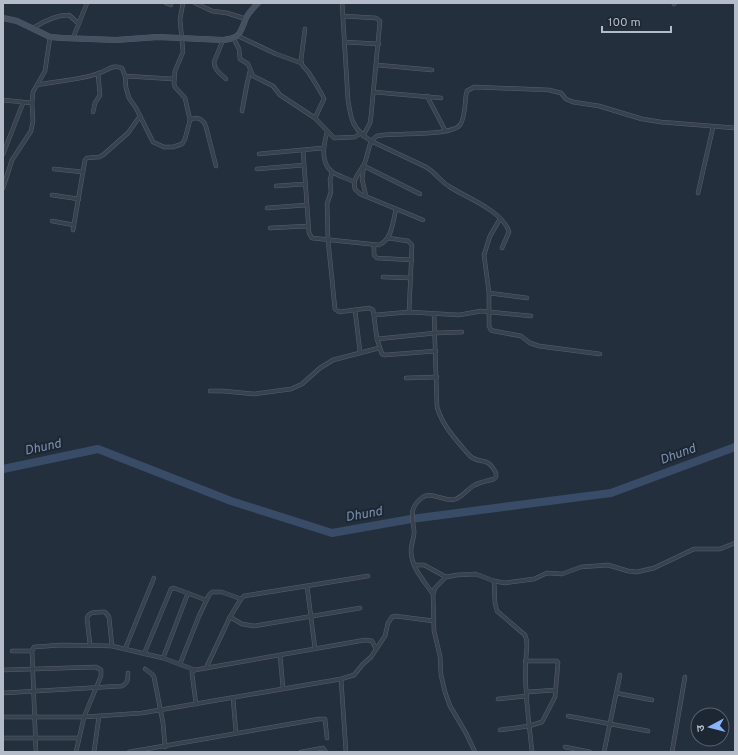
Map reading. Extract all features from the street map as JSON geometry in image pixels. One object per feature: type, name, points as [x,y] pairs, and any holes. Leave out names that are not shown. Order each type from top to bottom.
[{"type":"street","points":[[73,38],[87,3]]},
{"type":"street","points":[[166,3],[171,5]]},
{"type":"street","points":[[37,85],[98,74],[112,66],[118,66],[122,68],[129,98],[153,142],[164,146],[182,144],[185,139],[190,120],[185,98],[175,87],[174,79],[175,71],[183,52],[180,18],[183,3]]},
{"type":"street","points":[[195,3],[212,11],[227,13],[246,19]]},
{"type":"street","points":[[258,3],[246,19],[236,37],[240,60],[248,64],[253,76],[270,84],[280,95],[315,118],[334,138],[359,136],[370,124],[379,44],[380,24],[378,19],[343,16]]},
{"type":"street","points":[[342,3],[350,114],[359,136],[371,144],[432,170],[449,187],[486,207],[505,224],[509,232],[502,248]]},
{"type":"street","points":[[33,28],[46,21],[60,16],[69,15],[79,24]]},
{"type":"street","points":[[3,18],[17,21],[50,37],[116,40],[158,37],[223,40],[236,37],[301,63]]},
{"type":"street","points":[[305,30],[301,65],[310,75],[324,96],[323,102],[315,118]]},
{"type":"street","points":[[3,188],[12,160],[31,131],[33,121],[33,92],[45,71],[50,37]]},
{"type":"street","points":[[223,40],[214,62],[214,66],[226,79]]},
{"type":"street","points":[[344,42],[379,44]]},
{"type":"street","points":[[377,65],[432,70]]},
{"type":"street","points":[[242,111],[250,71]]},
{"type":"street","points":[[93,112],[95,103],[99,98],[98,74]]},
{"type":"street","points":[[124,76],[174,79]]},
{"type":"street","points":[[366,196],[362,179],[364,166],[374,137],[382,134],[421,133],[445,130],[458,126],[463,118],[467,91],[474,88],[549,90],[561,93],[566,99],[573,102],[599,106],[642,119],[735,128]]},
{"type":"street","points":[[374,92],[440,98]]},
{"type":"street","points":[[427,96],[445,130]]},
{"type":"street","points":[[3,100],[32,103]]},
{"type":"street","points":[[3,154],[23,103]]},
{"type":"street","points":[[73,230],[84,164],[87,158],[99,157],[103,155],[128,133],[140,116]]},
{"type":"street","points":[[190,120],[193,118],[200,118],[205,123],[216,166]]},
{"type":"street","points":[[698,193],[713,127]]},
{"type":"street","points":[[327,132],[323,148],[326,165],[332,172],[354,182]]},
{"type":"street","points":[[259,154],[323,148]]},
{"type":"street","points":[[303,150],[308,226],[309,233],[312,238],[374,246],[382,244],[388,238],[396,209]]},
{"type":"street","points":[[257,169],[304,165]]},
{"type":"street","points":[[364,166],[357,173],[354,182],[354,189],[360,194],[423,220]]},
{"type":"street","points":[[364,166],[420,194]]},
{"type":"street","points":[[54,169],[83,172]]},
{"type":"street","points":[[332,172],[330,180],[331,192],[327,204],[328,240],[335,309],[339,312],[371,308],[375,315],[377,339],[382,354],[436,351]]},
{"type":"street","points":[[276,186],[305,184]]},
{"type":"street","points":[[52,195],[79,199]]},
{"type":"street","points":[[267,208],[306,205]]},
{"type":"street","points":[[500,220],[490,236],[484,255],[489,293],[489,326],[491,330],[522,336],[530,343],[539,346],[600,354]]},
{"type":"street","points":[[52,221],[74,225]]},
{"type":"street","points":[[270,228],[308,226]]},
{"type":"street","points":[[388,238],[411,243],[412,246],[409,312]]},
{"type":"street","points":[[374,246],[374,255],[376,258],[412,260]]},
{"type":"street","points":[[383,276],[411,278]]},
{"type":"street","points":[[489,293],[527,298]]},
{"type":"street","points":[[354,310],[360,352]]},
{"type":"street","points":[[375,315],[409,312],[459,315],[489,311],[531,316]]},
{"type":"street","points":[[433,594],[414,565],[411,548],[414,535],[412,515],[415,505],[427,496],[455,500],[475,485],[496,477],[494,469],[488,462],[474,459],[470,456],[442,420],[438,407],[434,313]]},
{"type":"street","points":[[377,339],[462,332]]},
{"type":"street","points":[[210,391],[254,394],[297,387],[320,368],[333,360],[379,348]]},
{"type":"street","points":[[406,378],[436,377]]},
{"type":"street","points":[[475,752],[447,699],[441,675],[440,656],[435,637],[433,594],[435,588],[446,577],[476,574],[494,581],[511,583],[534,579],[546,573],[562,574],[576,568],[608,565],[628,572],[637,572],[654,568],[694,549],[714,550],[735,543]]},
{"type":"street","points":[[414,565],[424,565],[446,577]]},
{"type":"street","points":[[206,668],[230,618],[241,599],[247,595],[368,576]]},
{"type":"street","points":[[125,649],[154,578]]},
{"type":"street","points":[[494,581],[497,611],[525,635],[528,642],[525,661],[532,752]]},
{"type":"street","points":[[307,586],[314,649]]},
{"type":"street","points":[[144,654],[170,588],[174,588],[206,600]]},
{"type":"street","points":[[180,664],[206,600],[212,592],[228,594],[241,599]]},
{"type":"street","points":[[163,658],[188,593]]},
{"type":"street","points":[[230,618],[242,624],[254,626],[360,608]]},
{"type":"street","points":[[90,644],[87,618],[88,615],[90,613],[106,612],[109,617],[112,646]]},
{"type":"street","points":[[3,716],[84,717],[160,710],[341,679],[351,676],[358,671],[371,657],[385,636],[388,622],[392,617],[396,616],[434,621]]},
{"type":"street","points":[[196,704],[192,671],[365,640],[372,642],[376,649]]},
{"type":"street","points":[[36,752],[32,651],[36,646],[90,644],[112,646],[163,658],[196,670]]},
{"type":"street","points":[[12,651],[32,651]]},
{"type":"street","points":[[280,655],[284,688]]},
{"type":"street","points":[[500,730],[540,724],[545,720],[554,702],[557,661],[525,661]]},
{"type":"street","points":[[3,670],[99,668],[102,672],[84,717],[76,752]]},
{"type":"street","points":[[144,669],[154,677],[164,732],[164,747]]},
{"type":"street","points":[[3,693],[122,686],[127,682],[128,673]]},
{"type":"street","points":[[604,752],[620,675]]},
{"type":"street","points":[[672,752],[685,677]]},
{"type":"street","points":[[341,679],[346,752]]},
{"type":"street","points":[[498,699],[556,690]]},
{"type":"street","points":[[616,693],[652,700]]},
{"type":"street","points":[[233,698],[236,733]]},
{"type":"street","points":[[94,752],[99,716]]},
{"type":"street","points":[[568,716],[648,731]]},
{"type":"street","points":[[129,752],[148,751],[236,733],[323,718],[326,722],[327,738]]},
{"type":"street","points":[[3,738],[79,738]]},
{"type":"street","points":[[565,747],[590,752]]},
{"type":"street","points":[[300,752],[322,748],[326,752]]},
{"type":"waterway","name":"Dhund","points":[[3,469],[98,449],[231,501],[332,533],[411,519],[611,493],[735,447]]}]
